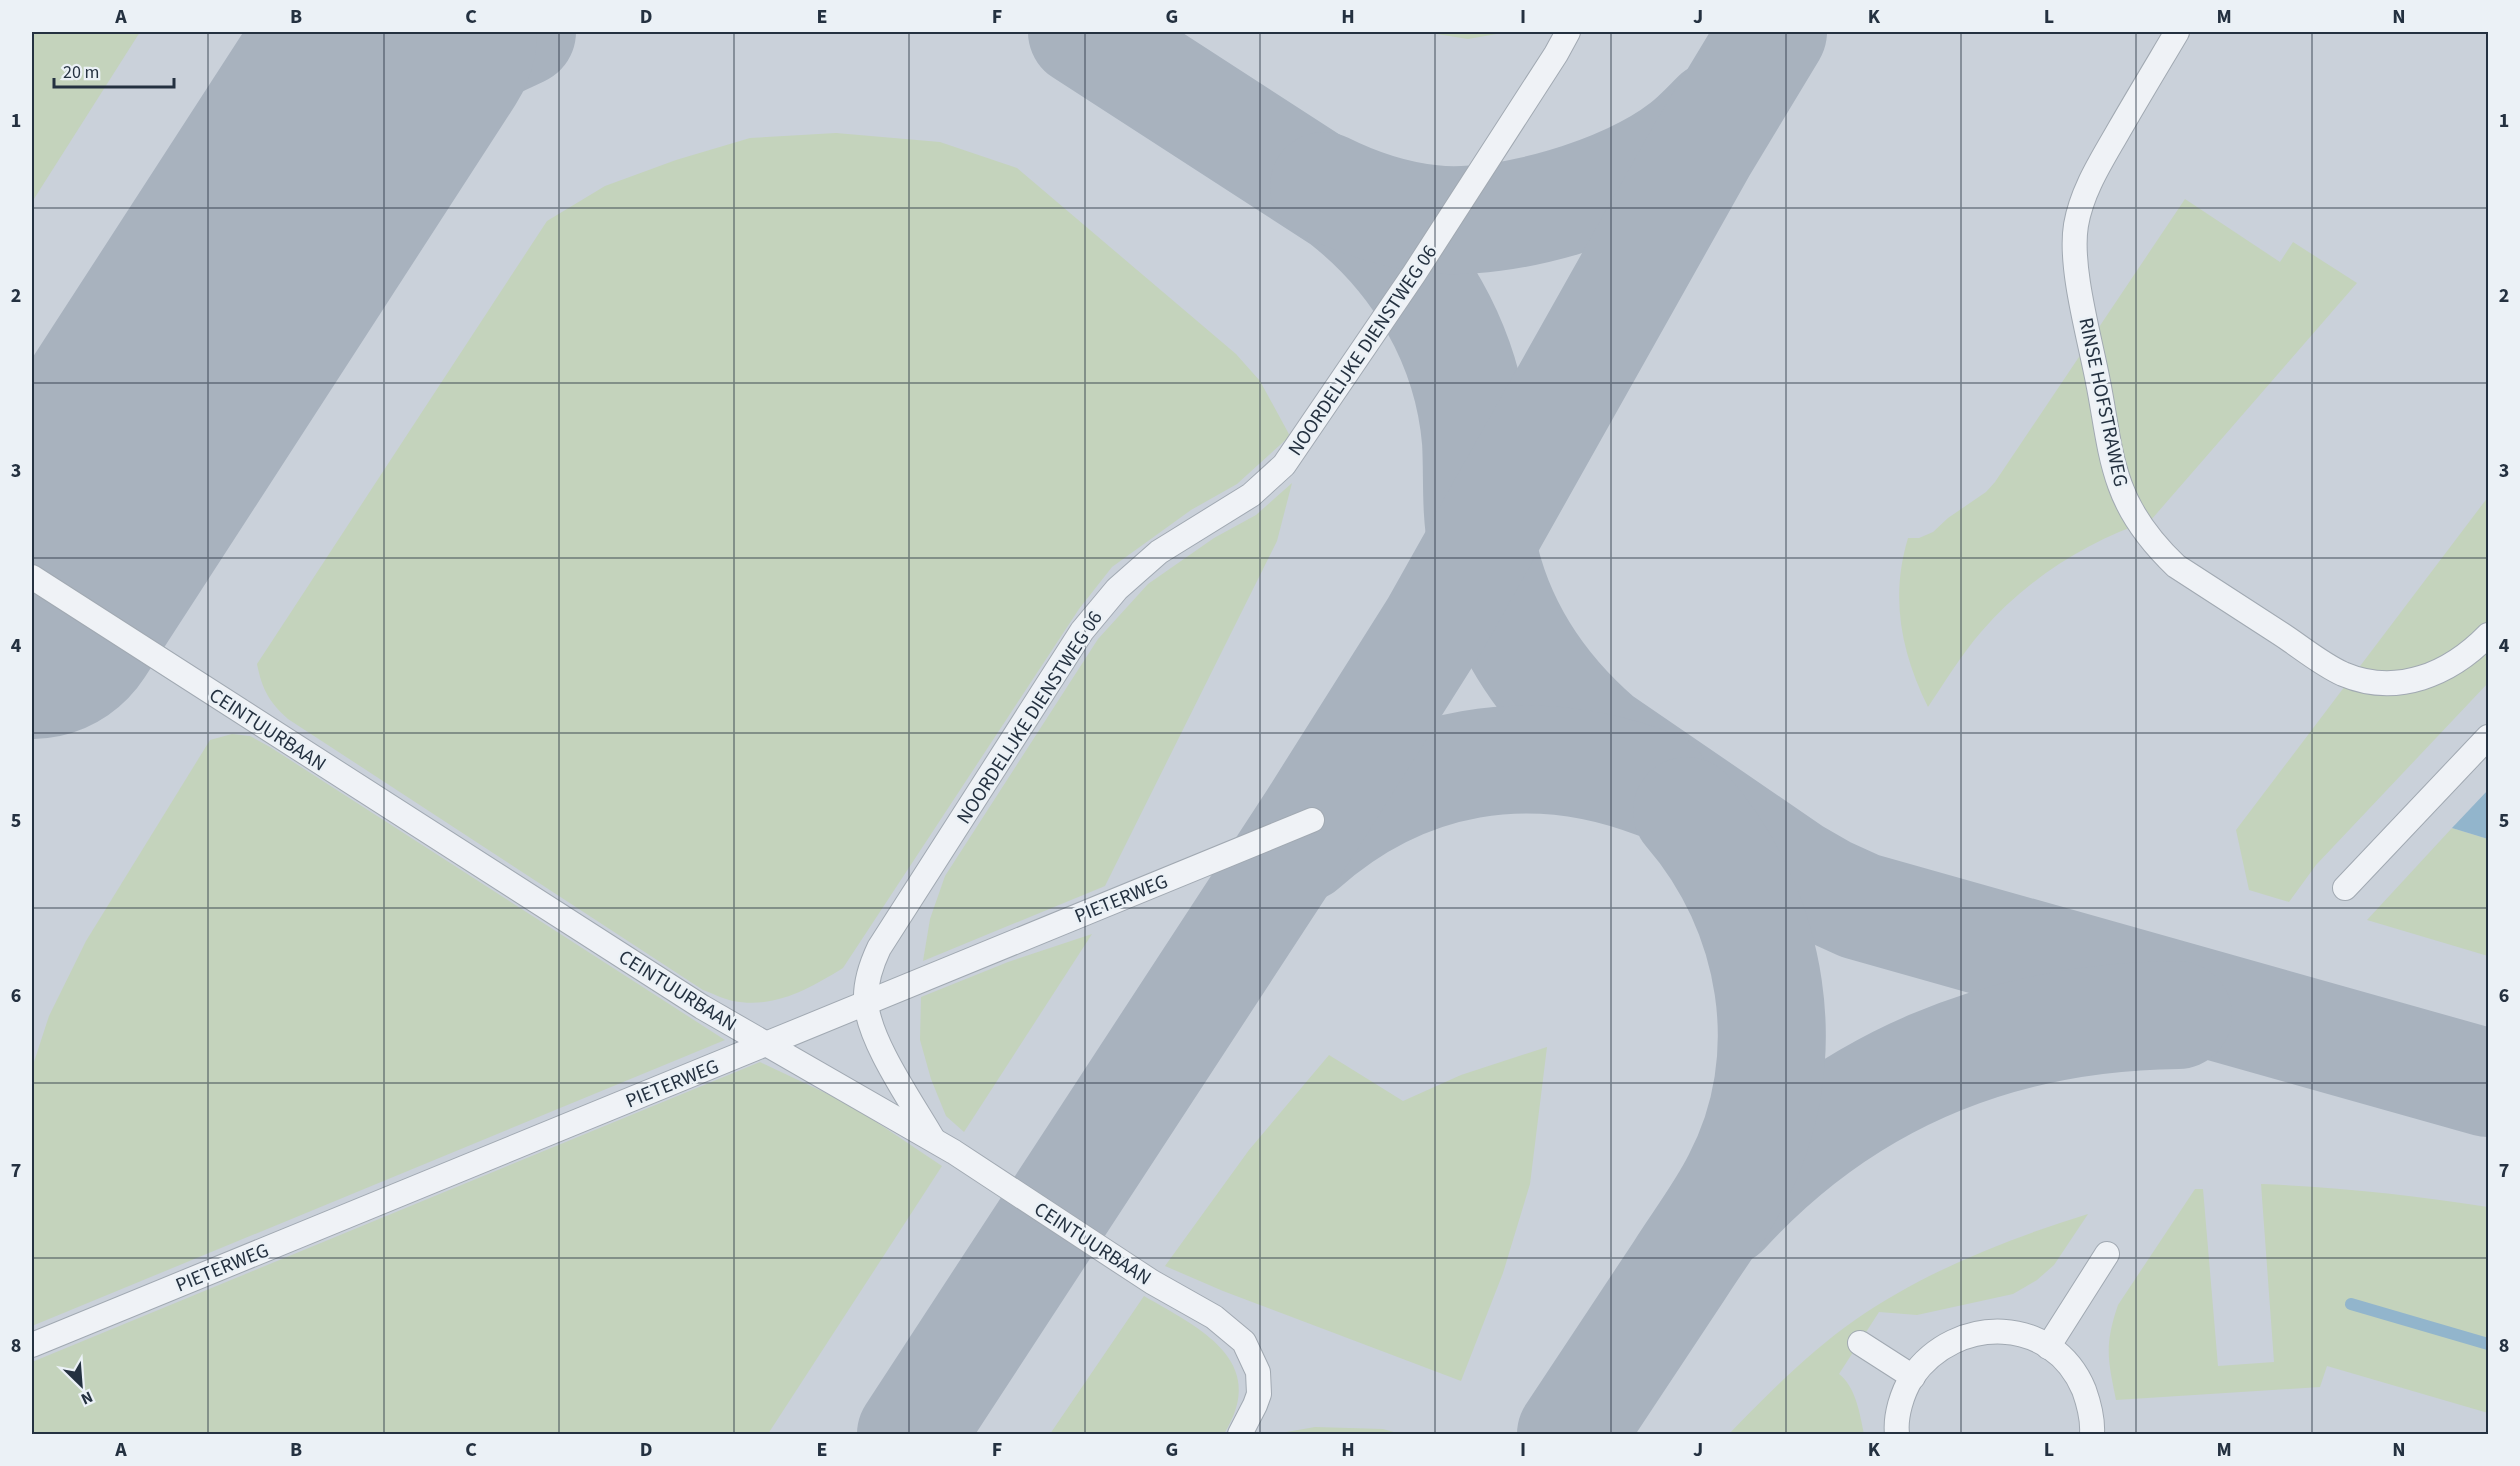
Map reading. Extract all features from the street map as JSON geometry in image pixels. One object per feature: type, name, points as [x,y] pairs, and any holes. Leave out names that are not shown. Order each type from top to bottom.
[{"type":"lane","name":"NOORDELIJKE DIENSTWEG 06","points":[[933,1140],[876,1038],[869,1019],[866,1003],[868,974],[879,948],[1082,631],[1104,603],[1142,564],[1251,495],[1284,465],[1414,274],[1568,32]]},
{"type":"lane","name":"RINSE HOFSTRAWEG","points":[[2177,32],[2096,170],[2085,194],[2076,224],[2074,252],[2083,305],[2112,455],[2119,484],[2129,507],[2161,552],[2176,566],[2344,674],[2385,684],[2409,682],[2437,673],[2451,665],[2474,649],[2488,635]]},
{"type":"lane","name":"CEINTUURBAAN","points":[[32,578],[702,1007],[933,1140],[1152,1282],[1215,1317],[1244,1342],[1255,1361],[1259,1384],[1256,1405],[1240,1434]]},
{"type":"lane","points":[[2345,888],[2488,737]]},
{"type":"lane","name":"PIETERWEG","points":[[32,1345],[1312,820]]},
{"type":"lane","points":[[2048,1347],[2107,1254]]},
{"type":"lane","points":[[1897,1434],[1899,1407],[1907,1384],[1920,1365],[1937,1349],[1958,1338],[1981,1332],[2005,1331],[2028,1336],[2048,1347],[2067,1363],[2080,1381],[2089,1404],[2092,1434]]},
{"type":"lane","points":[[1860,1343],[1913,1377]]},
{"type":"shaded area","points":[[32,32],[2488,32],[2488,1434],[32,1434]]},
{"type":"green space","points":[[32,32],[140,32],[32,202]]},
{"type":"green space","points":[[1424,32],[1508,32],[1468,39]]},
{"type":"green space","points":[[836,133],[940,142],[1017,168],[1236,354],[1260,381],[1290,436],[1237,484],[1191,510],[1112,567],[1079,609],[843,968],[791,995],[777,1000],[748,1003],[729,1000],[703,990],[288,719],[267,694],[257,664],[547,221],[605,186],[676,160],[750,138]]},
{"type":"green space","points":[[2185,199],[2280,262],[2293,242],[2357,283],[2151,520],[2080,551],[2058,564],[2018,595],[1974,641],[1928,707],[1911,666],[1901,624],[1900,582],[1908,538],[1919,538],[1933,532],[1948,518],[1986,492],[1995,482]]},
{"type":"green space","points":[[1292,483],[1277,541],[1105,886],[923,961],[930,919],[945,876],[1098,639],[1148,584],[1214,538],[1256,515]]},
{"type":"green space","points":[[2488,497],[2488,683],[2316,865],[2289,902],[2249,890],[2236,830]]},
{"type":"green space","points":[[232,734],[250,736],[270,747],[725,1040],[32,1326],[32,1068],[49,1016],[86,941],[210,740]]},
{"type":"green space","points":[[2452,828],[2488,839],[2488,956],[2367,920]]},
{"type":"green space","points":[[1092,934],[964,1132],[946,1116],[931,1079],[920,1040],[921,997],[1008,962]]},
{"type":"green space","points":[[1547,1047],[1530,1184],[1503,1273],[1461,1381],[1223,1291],[1165,1266],[1249,1150],[1329,1055],[1403,1101],[1461,1075]]},
{"type":"green space","points":[[760,1062],[851,1105],[942,1166],[768,1434],[32,1434],[32,1362]]},
{"type":"green space","points":[[2261,1184],[2375,1192],[2488,1207],[2488,1413],[2327,1366],[2320,1387],[2116,1400],[2109,1343],[2118,1305],[2195,1189],[2203,1189],[2218,1366],[2274,1362]]},
{"type":"green space","points":[[2088,1214],[2054,1265],[2037,1280],[2013,1294],[1917,1315],[1879,1312],[1839,1374],[1850,1386],[1859,1410],[1864,1434],[1729,1434],[1805,1360],[1838,1332],[1882,1303],[1967,1258],[2027,1234]]},
{"type":"green space","points":[[1144,1296],[1205,1334],[1222,1349],[1233,1366],[1239,1386],[1236,1408],[1224,1434],[1050,1434]]},
{"type":"green space","points":[[1315,1427],[1383,1429],[1401,1434],[1275,1434]]},
{"type":"water","points":[[2488,790],[2488,839],[2452,828]]},
{"type":"waterway","points":[[2351,1304],[2488,1344]]},
{"type":"taxiway","points":[[269,238],[324,177],[384,120],[449,71],[522,32]]},
{"type":"taxiway","points":[[1082,32],[1343,201],[1370,224],[1416,278],[1435,307],[1450,338],[1471,406],[1476,441],[1480,532],[1489,574],[1499,601],[1511,628],[1541,676],[1559,698],[1600,739],[1794,872],[1860,906],[2488,1083]]},
{"type":"taxiway","points":[[911,1434],[1312,820],[1435,625],[1703,148],[1773,32]]},
{"type":"taxiway","points":[[1324,186],[1376,207],[1404,215],[1432,219],[1461,220],[1528,211],[1598,191],[1630,178],[1683,146],[1716,115]]},
{"type":"taxiway","points":[[32,613],[44,586]]},
{"type":"taxiway","points":[[1303,848],[1342,817],[1383,793],[1426,776],[1471,764],[1516,760],[1563,762],[1610,770],[1657,785]]},
{"type":"taxiway","points":[[1571,1434],[1731,1191],[1757,1133],[1768,1085],[1772,1036],[1768,988],[1758,940],[1740,894],[1717,851],[1687,811]]},
{"type":"taxiway","points":[[1725,1212],[1772,1166],[1822,1126],[1875,1092],[1930,1065],[1988,1043],[2049,1028],[2112,1019],[2178,1015]]},
{"type":"runway","points":[[32,605],[403,32]]}]
